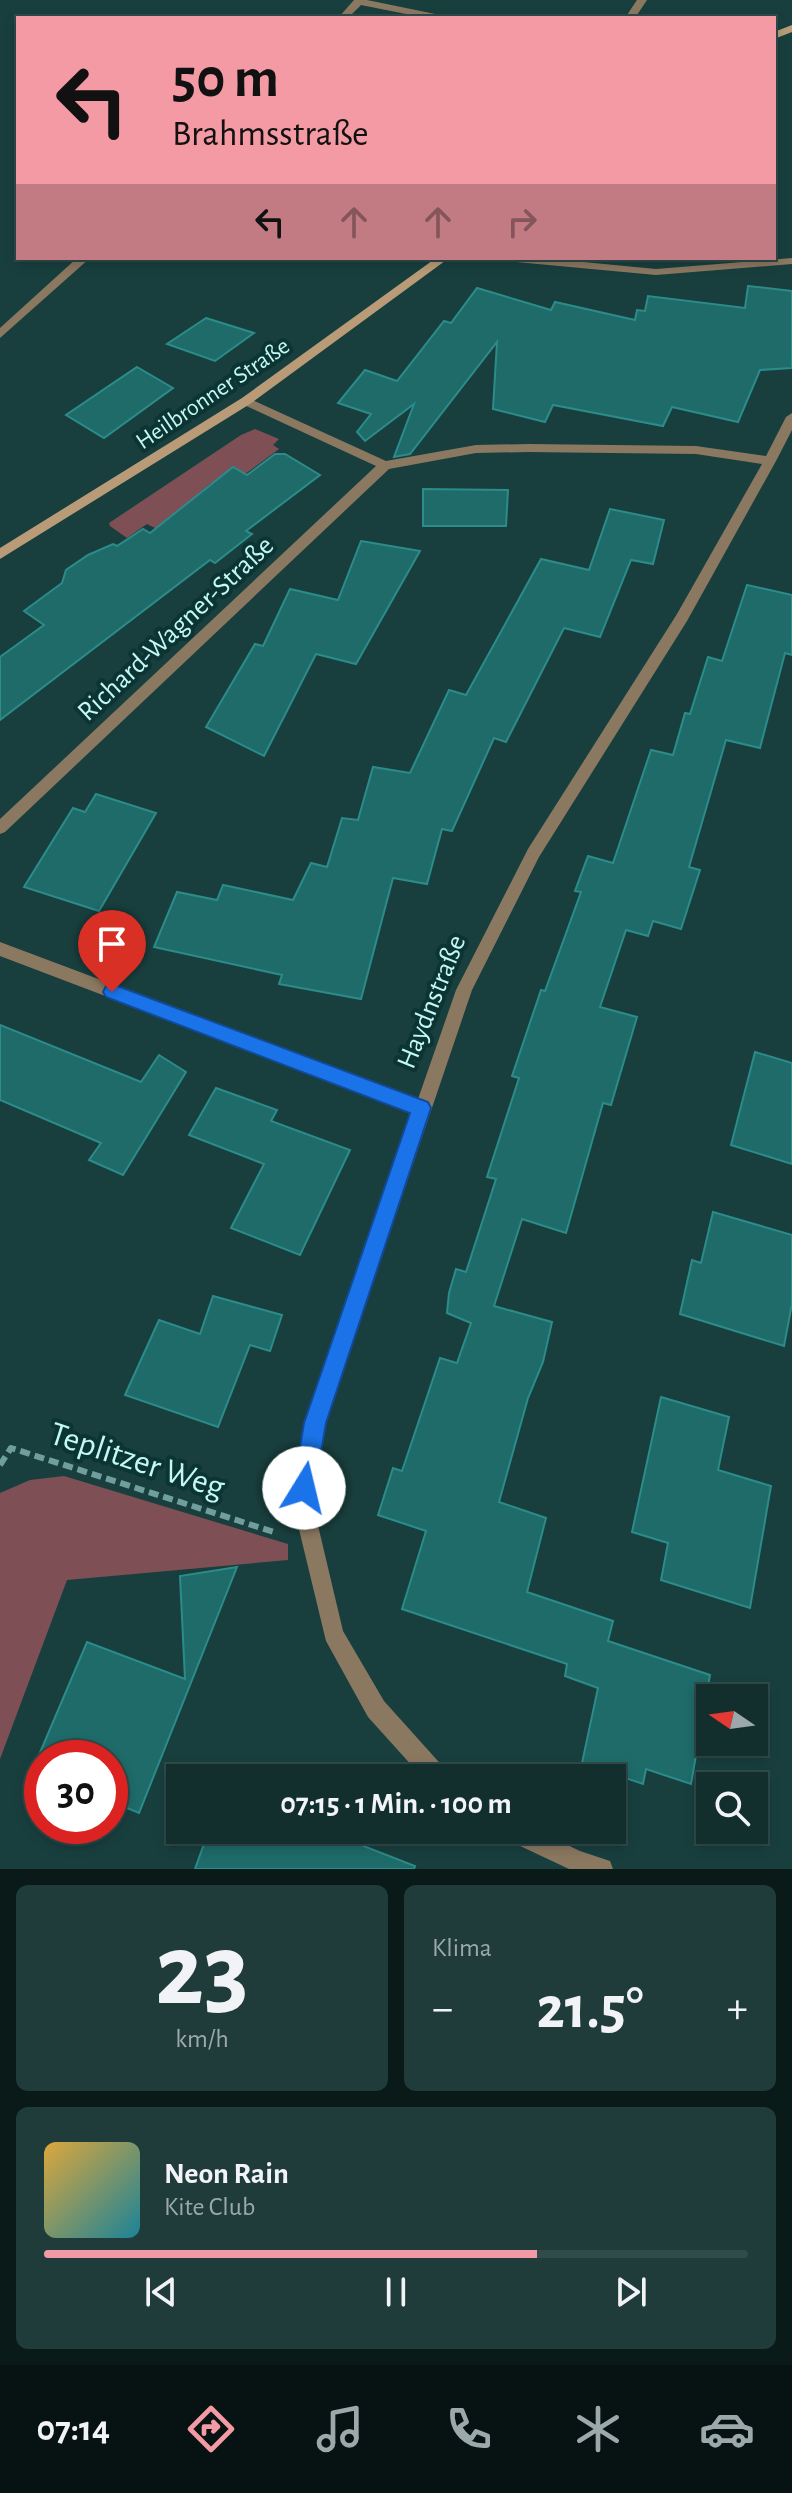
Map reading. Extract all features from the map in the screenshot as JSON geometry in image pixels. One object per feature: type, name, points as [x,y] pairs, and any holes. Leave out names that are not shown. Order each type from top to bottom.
[{"type":"street","points":[[345,16],[359,1],[430,16]]},
{"type":"street","points":[[0,334],[82,260]]},
{"type":"street","name":"Heilbronner Straße","points":[[0,554],[246,401],[440,260]]},
{"type":"street","points":[[527,260],[656,272],[792,261]]},
{"type":"street","points":[[246,401],[385,465],[476,449],[528,448],[696,450],[770,461]]},
{"type":"street","name":"Haydnstraße","points":[[425,1764],[376,1709],[333,1634],[306,1517],[304,1488],[315,1423],[464,990],[533,853],[682,617],[792,417]]},
{"type":"street","name":"Richard-Wagner-Straße","points":[[0,828],[385,465]]},
{"type":"street","points":[[0,949],[421,1108]]},
{"type":"street","points":[[541,1844],[602,1869]]},
{"type":"path","name":"Teplitzer Weg","points":[[0,1465],[11,1448],[313,1544]]},
{"type":"shaded area","points":[[255,429],[279,439],[273,445],[279,449],[233,483],[211,483],[199,493],[206,498],[159,530],[147,524],[127,538],[110,526],[109,523],[241,435]]},
{"type":"shaded area","points":[[64,1476],[288,1544],[288,1560],[67,1580],[0,1759],[0,1493],[30,1480]]},
{"type":"building","points":[[748,286],[792,291],[792,368],[760,370],[738,422],[672,407],[663,426],[553,405],[545,422],[493,409],[497,342],[410,454],[394,457],[414,404],[365,441],[357,432],[371,414],[338,403],[365,370],[397,381],[444,321],[451,323],[477,288],[551,310],[555,302],[635,320],[637,310],[645,311],[648,296],[745,308]]},
{"type":"building","points":[[206,318],[254,333],[215,361],[167,344]]},
{"type":"building","points":[[137,367],[173,388],[104,438],[66,415]]},
{"type":"building","points":[[275,454],[285,454],[320,475],[246,531],[252,534],[215,563],[210,560],[0,720],[0,657],[44,625],[24,611],[62,583],[66,570],[88,555],[113,544],[117,546],[143,529],[150,533],[233,467],[247,475]]},
{"type":"building","points":[[423,489],[508,490],[506,526],[423,526]]},
{"type":"building","points":[[610,509],[664,520],[653,564],[631,560],[600,637],[564,628],[506,742],[494,738],[452,831],[442,829],[427,884],[393,878],[361,999],[279,984],[282,975],[154,947],[177,892],[217,900],[223,885],[293,900],[311,863],[327,867],[342,818],[358,820],[373,767],[410,773],[449,690],[466,695],[541,559],[589,570]]},
{"type":"building","points":[[361,541],[420,551],[356,664],[316,654],[264,756],[206,727],[255,644],[263,646],[290,589],[338,600]]},
{"type":"building","points":[[747,585],[792,595],[792,655],[785,653],[760,748],[726,740],[689,867],[700,870],[681,929],[653,921],[648,936],[626,930],[600,1007],[637,1017],[611,1105],[603,1103],[566,1233],[522,1219],[494,1306],[552,1322],[543,1362],[528,1398],[499,1502],[546,1518],[527,1592],[613,1621],[608,1641],[710,1675],[708,1684],[696,1684],[696,1755],[691,1784],[646,1769],[643,1784],[626,1778],[626,1764],[582,1763],[598,1688],[565,1676],[567,1664],[402,1609],[426,1531],[378,1515],[393,1468],[402,1471],[440,1358],[457,1363],[471,1323],[447,1313],[449,1293],[456,1269],[466,1272],[496,1179],[487,1177],[519,1078],[512,1076],[541,990],[545,991],[581,892],[575,891],[588,856],[613,863],[651,750],[673,755],[685,713],[690,714],[708,657],[722,661]]},
{"type":"building","points":[[96,794],[156,813],[99,911],[24,887],[73,808],[85,812]]},
{"type":"building","points":[[0,1025],[141,1082],[159,1055],[186,1072],[123,1175],[89,1160],[101,1143],[0,1100]]},
{"type":"building","points":[[755,1052],[792,1063],[792,1164],[731,1145]]},
{"type":"building","points":[[216,1088],[277,1110],[271,1121],[350,1150],[300,1255],[231,1228],[264,1164],[189,1135]]},
{"type":"building","points":[[713,1212],[792,1235],[792,1304],[784,1346],[680,1314],[692,1260],[701,1263]]},
{"type":"building","points":[[213,1296],[282,1315],[270,1351],[250,1345],[218,1427],[125,1395],[159,1320],[200,1334]]},
{"type":"building","points":[[661,1397],[729,1417],[718,1470],[771,1486],[750,1608],[661,1580],[668,1543],[632,1532]]},
{"type":"building","points":[[237,1567],[139,1813],[128,1808],[128,1740],[45,1740],[87,1642],[185,1679],[180,1576]]},
{"type":"building","points":[[204,1844],[358,1844],[415,1866],[414,1869],[195,1869]]},
{"type":"route","points":[[112,992],[421,1108],[315,1423],[304,1488]]}]
